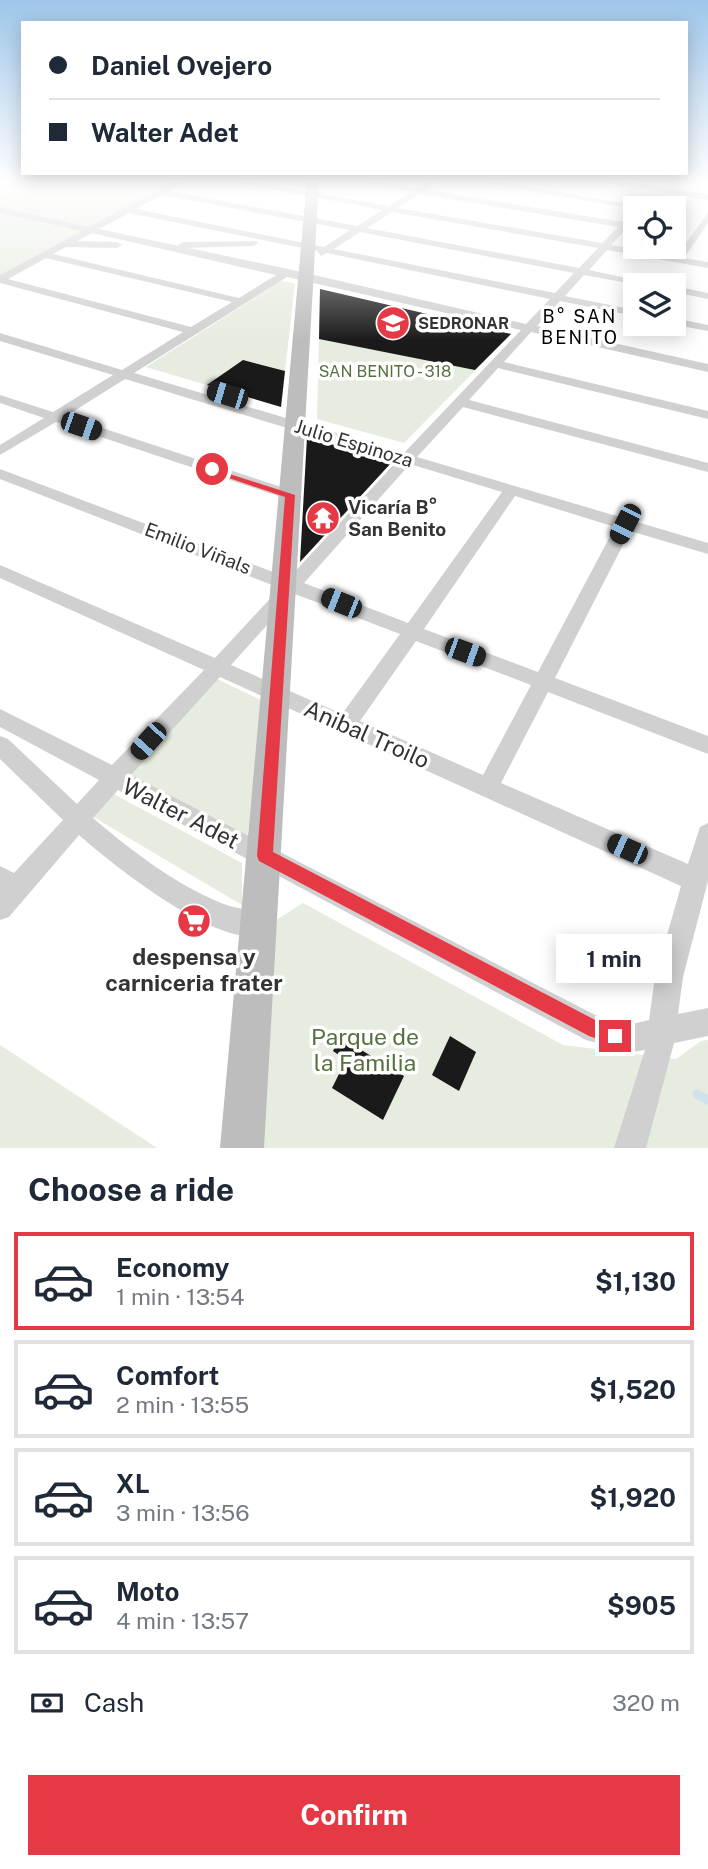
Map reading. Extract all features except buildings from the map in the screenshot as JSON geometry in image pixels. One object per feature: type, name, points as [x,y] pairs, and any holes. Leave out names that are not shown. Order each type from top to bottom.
[{"type":"main road","points":[[242,1148],[286,588],[290,495],[313,259],[311,234]]},
{"type":"street","points":[[0,280],[84,234]]},
{"type":"street","points":[[101,234],[284,274],[313,259],[558,297],[623,311]]},
{"type":"street","points":[[244,234],[285,242],[313,259],[530,329],[708,368]]},
{"type":"street","points":[[0,452],[191,331],[352,234]]},
{"type":"street","points":[[383,234],[623,279]]},
{"type":"street","points":[[529,234],[708,265]]},
{"type":"street","points":[[0,908],[8,883],[78,819],[286,588],[618,234]]},
{"type":"street","points":[[678,260],[696,234]]},
{"type":"street","points":[[64,244],[285,242]]},
{"type":"street","points":[[45,255],[240,301]]},
{"type":"street","points":[[0,280],[191,331]]},
{"type":"street","points":[[686,291],[708,296]]},
{"type":"street","points":[[686,323],[708,328]]},
{"type":"street","name":"Julio Espinoza","points":[[0,328],[128,371]]},
{"type":"street","name":"Julio Espinoza","points":[[0,337],[128,371],[412,455],[708,536]]},
{"type":"street","points":[[496,364],[708,415]]},
{"type":"street","points":[[0,399],[290,495]]},
{"type":"street","points":[[461,402],[708,468]]},
{"type":"street","name":"Julio Espinoza","points":[[412,455],[512,490],[708,549]]},
{"type":"street","name":"Emilio Viñals","points":[[0,474],[286,588],[413,632],[708,745]]},
{"type":"street","points":[[346,725],[512,490]]},
{"type":"street","points":[[488,787],[625,524]]},
{"type":"street","name":"Anibal Troilo","points":[[0,571],[696,880]]},
{"type":"street","name":"Walter Adet","points":[[0,717],[596,1030],[632,1038],[708,1022]]},
{"type":"street","points":[[0,745],[121,856],[186,900],[218,916],[259,925]]},
{"type":"street","points":[[633,1146],[662,1033],[669,977],[708,834]]},
{"type":"green space","points":[[0,234],[78,234],[0,275]]},
{"type":"green space","points":[[281,281],[295,283],[281,407],[146,367]]},
{"type":"green space","name":"SAN BENITO - 318","points":[[320,289],[511,334],[404,443],[317,419]]},
{"type":"green space","points":[[213,677],[263,701],[247,840],[120,775]]},
{"type":"green space","points":[[110,792],[242,863],[242,905],[90,815]]},
{"type":"green space","name":"Parque de la Familia","points":[[303,903],[563,1045],[676,1059],[701,1041],[708,1040],[708,1148],[259,1148],[273,922]]},
{"type":"green space","points":[[0,1045],[157,1148],[0,1148]]},
{"type":"waterway","points":[[697,1094],[708,1100]]},
{"type":"place","name":"SEDRONAR","points":[[393,323]]},
{"type":"place","name":"Vicaría B° San Benito","points":[[323,518]]},
{"type":"place","name":"despensa y carniceria frater","points":[[194,921]]},
{"type":"district","name":"B° SAN BENITO","points":[[580,326]]},
{"type":"route","points":[[212,469],[290,495],[265,856],[596,1030],[615,1036]]}]
